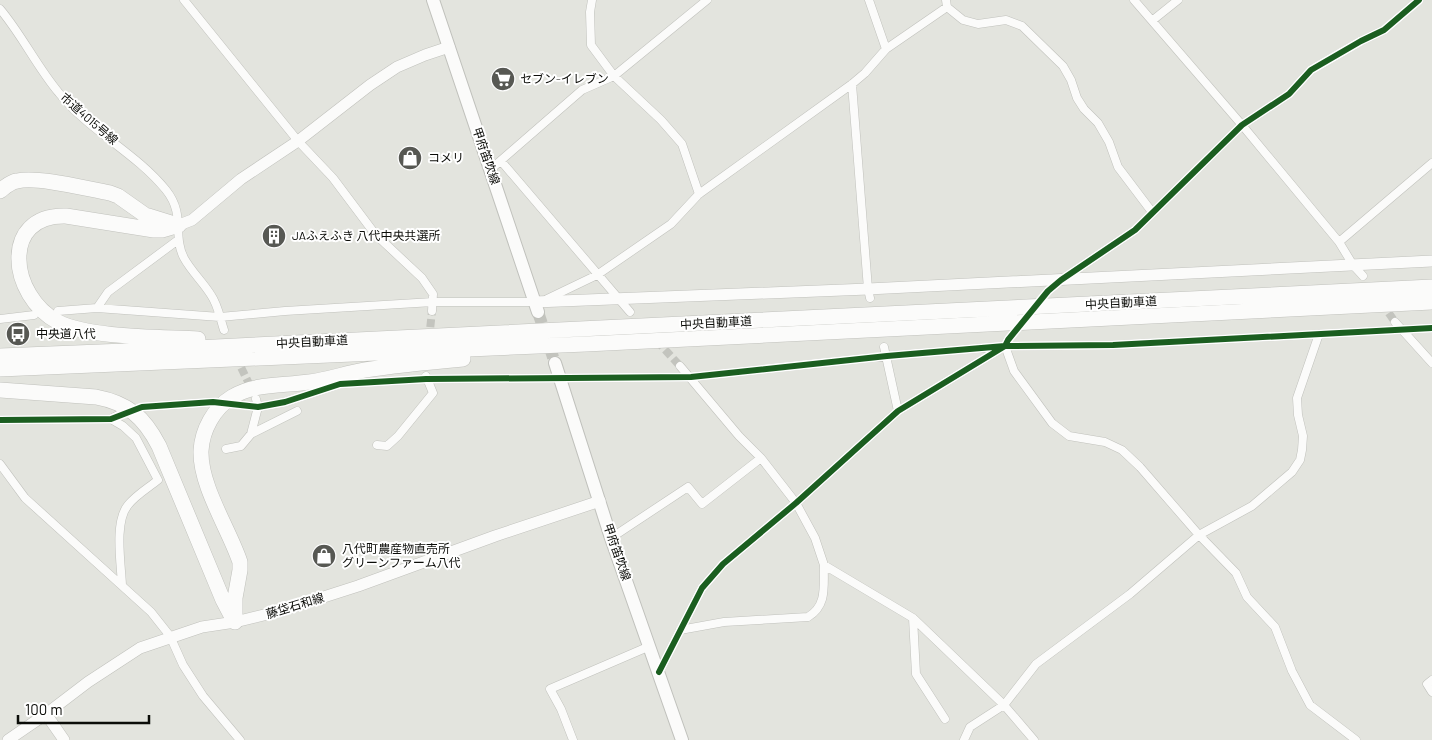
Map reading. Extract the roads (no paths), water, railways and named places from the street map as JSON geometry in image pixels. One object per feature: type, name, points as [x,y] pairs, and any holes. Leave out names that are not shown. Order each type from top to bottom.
[{"type":"highway","points":[[0,191],[16,181],[28,180],[110,193],[178,233]]},
{"type":"highway","points":[[178,233],[66,216],[44,218],[35,222],[22,237],[17,257],[20,278],[37,308],[48,316],[59,323],[72,327],[105,333],[203,340],[438,336]]},
{"type":"highway","name":"中央自動車道","points":[[0,356],[1432,287]]},
{"type":"highway","name":"中央自動車道","points":[[0,369],[586,344],[1432,302]]},
{"type":"highway","points":[[235,622],[235,598],[240,562],[209,486],[201,453],[203,437],[208,423],[230,398],[246,390],[262,386],[310,382],[364,370],[586,344]]},
{"type":"highway","points":[[0,390],[103,398],[124,405],[136,414],[146,424],[159,446],[223,600],[235,622]]},
{"type":"main road","name":"甲府笛吹線","points":[[433,0],[538,306]]},
{"type":"main road","name":"甲府笛吹線","points":[[555,363],[611,538],[682,740]]},
{"type":"street","points":[[184,0],[298,141],[333,178],[375,234],[422,278],[433,294],[432,311]]},
{"type":"street","points":[[592,0],[590,12],[591,45],[614,76],[661,120],[682,144],[699,194]]},
{"type":"street","points":[[490,169],[582,90],[614,76],[707,0]]},
{"type":"street","points":[[869,0],[886,49]]},
{"type":"street","points":[[1134,0],[1242,125],[1339,242],[1353,265],[1363,276]]},
{"type":"street","points":[[1153,20],[1178,0]]},
{"type":"street","points":[[1048,291],[1061,280],[1135,230],[1242,125],[1290,94],[1312,70],[1361,41],[1384,30],[1419,0]]},
{"type":"street","points":[[538,306],[597,275],[671,224],[699,194],[852,84],[865,73],[886,49],[946,4],[963,20],[978,24],[1006,20],[1022,26],[1056,60],[1071,80],[1077,98],[1084,109],[1098,123],[1109,142],[1118,167],[1152,212]]},
{"type":"street","name":"市道4015号線","points":[[0,9],[12,23],[58,93],[73,109],[131,156],[166,190],[173,202],[184,258],[212,296],[224,330]]},
{"type":"street","points":[[97,308],[108,292],[241,179],[298,141],[370,85],[397,67],[425,54],[448,47]]},
{"type":"street","points":[[852,84],[869,294]]},
{"type":"street","points":[[501,161],[630,312]]},
{"type":"street","points":[[1339,242],[1432,163]]},
{"type":"street","points":[[58,311],[97,308],[220,317],[432,302],[538,306],[618,300],[869,294],[1061,280],[1432,260]]},
{"type":"street","points":[[0,319],[34,315]]},
{"type":"street","points":[[1395,322],[1432,363]]},
{"type":"street","points":[[234,404],[285,402],[340,384],[426,377],[691,377],[1006,343],[1113,345],[1432,328]]},
{"type":"street","points":[[964,740],[970,727],[1004,705],[1036,664],[1130,594],[1199,535],[1252,506],[1292,472],[1300,460],[1303,436],[1298,415],[1297,398],[1319,334]]},
{"type":"street","points":[[659,672],[702,588],[723,564],[796,503],[898,411],[1006,343]]},
{"type":"street","points":[[1006,343],[1014,371],[1052,423],[1069,436],[1105,442],[1122,450],[1140,467],[1199,535],[1236,573],[1247,597],[1275,627],[1292,672],[1310,705],[1356,740]]},
{"type":"street","points":[[884,347],[898,411]]},
{"type":"street","points":[[680,366],[739,436],[761,458],[796,503],[815,538],[824,565],[823,599],[817,611],[808,616],[724,622],[680,630]]},
{"type":"street","points":[[377,445],[387,446],[398,436],[433,393],[426,377]]},
{"type":"street","points":[[142,407],[213,402]]},
{"type":"street","points":[[251,434],[257,403]]},
{"type":"street","points":[[226,449],[241,446],[251,434],[297,411]]},
{"type":"street","points":[[0,420],[111,419],[120,414]]},
{"type":"street","points":[[111,419],[123,426],[136,438],[158,480],[127,506],[121,517],[122,585]]},
{"type":"street","points":[[611,538],[688,487],[702,504],[761,458]]},
{"type":"street","points":[[0,464],[25,498],[151,612],[170,636],[183,665],[203,696],[240,740]]},
{"type":"street","name":"藤垈石和線","points":[[8,740],[122,658],[140,648],[170,636],[202,627],[235,622],[280,611],[358,586],[495,536],[600,501]]},
{"type":"street","points":[[824,565],[913,618],[1004,705],[1034,740]]},
{"type":"street","points":[[913,618],[916,674],[946,719]]},
{"type":"street","points":[[573,740],[550,689],[650,646]]},
{"type":"street","points":[[1432,680],[1427,684],[1432,692]]},
{"type":"street","points":[[46,714],[64,740]]},
{"type":"tunnel","points":[[1035,307],[1048,291]]},
{"type":"tunnel","points":[[1382,303],[1395,322]]},
{"type":"tunnel","points":[[429,339],[432,311]]},
{"type":"tunnel","points":[[538,312],[555,363]]},
{"type":"tunnel","points":[[1008,340],[1022,323]]},
{"type":"tunnel","points":[[657,341],[680,366]]},
{"type":"tunnel","points":[[236,357],[252,390]]},
{"type":"place","name":"セブン-イレブン","points":[[503,79]]},
{"type":"place","name":"コメリ","points":[[410,158]]},
{"type":"place","name":"JAふえふき 八代中央共選所","points":[[274,236]]},
{"type":"place","name":"中央道八代","points":[[18,334]]},
{"type":"place","name":"八代町農産物直売所 グリーンファーム八代","points":[[324,556]]}]
